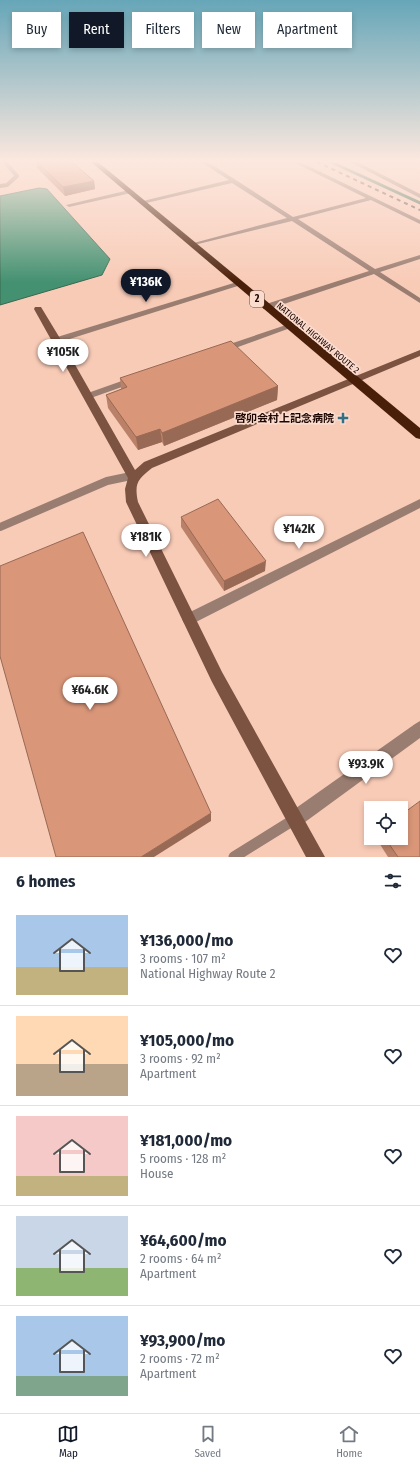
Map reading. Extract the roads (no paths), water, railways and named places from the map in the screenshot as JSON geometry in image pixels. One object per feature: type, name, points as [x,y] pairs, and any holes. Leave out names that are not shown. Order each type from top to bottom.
[{"type":"highway","name":"NATIONAL HIGHWAY ROUTE 2","points":[[142,202],[289,327],[420,435]]},
{"type":"street","points":[[69,205],[83,202]]},
{"type":"street","points":[[266,202],[420,301]]},
{"type":"street","points":[[192,245],[358,202]]},
{"type":"street","points":[[381,202],[420,222]]},
{"type":"street","points":[[266,307],[420,257]]},
{"type":"street","points":[[57,340],[240,284]]},
{"type":"street","points":[[38,309],[133,476]]},
{"type":"street","points":[[214,353],[289,327]]},
{"type":"street","points":[[316,857],[217,677],[132,502],[129,490],[133,476],[148,465],[420,353]]},
{"type":"street","points":[[88,396],[140,378]]},
{"type":"street","points":[[189,619],[420,503]]},
{"type":"street","points":[[295,819],[420,729]]},
{"type":"lane","points":[[0,527],[108,481],[133,476]]},
{"type":"lane","points":[[234,857],[295,819]]},
{"type":"railway","points":[[403,202],[420,210]]},
{"type":"place","name":"啓卯会村上記念病院","points":[[343,418]]}]
